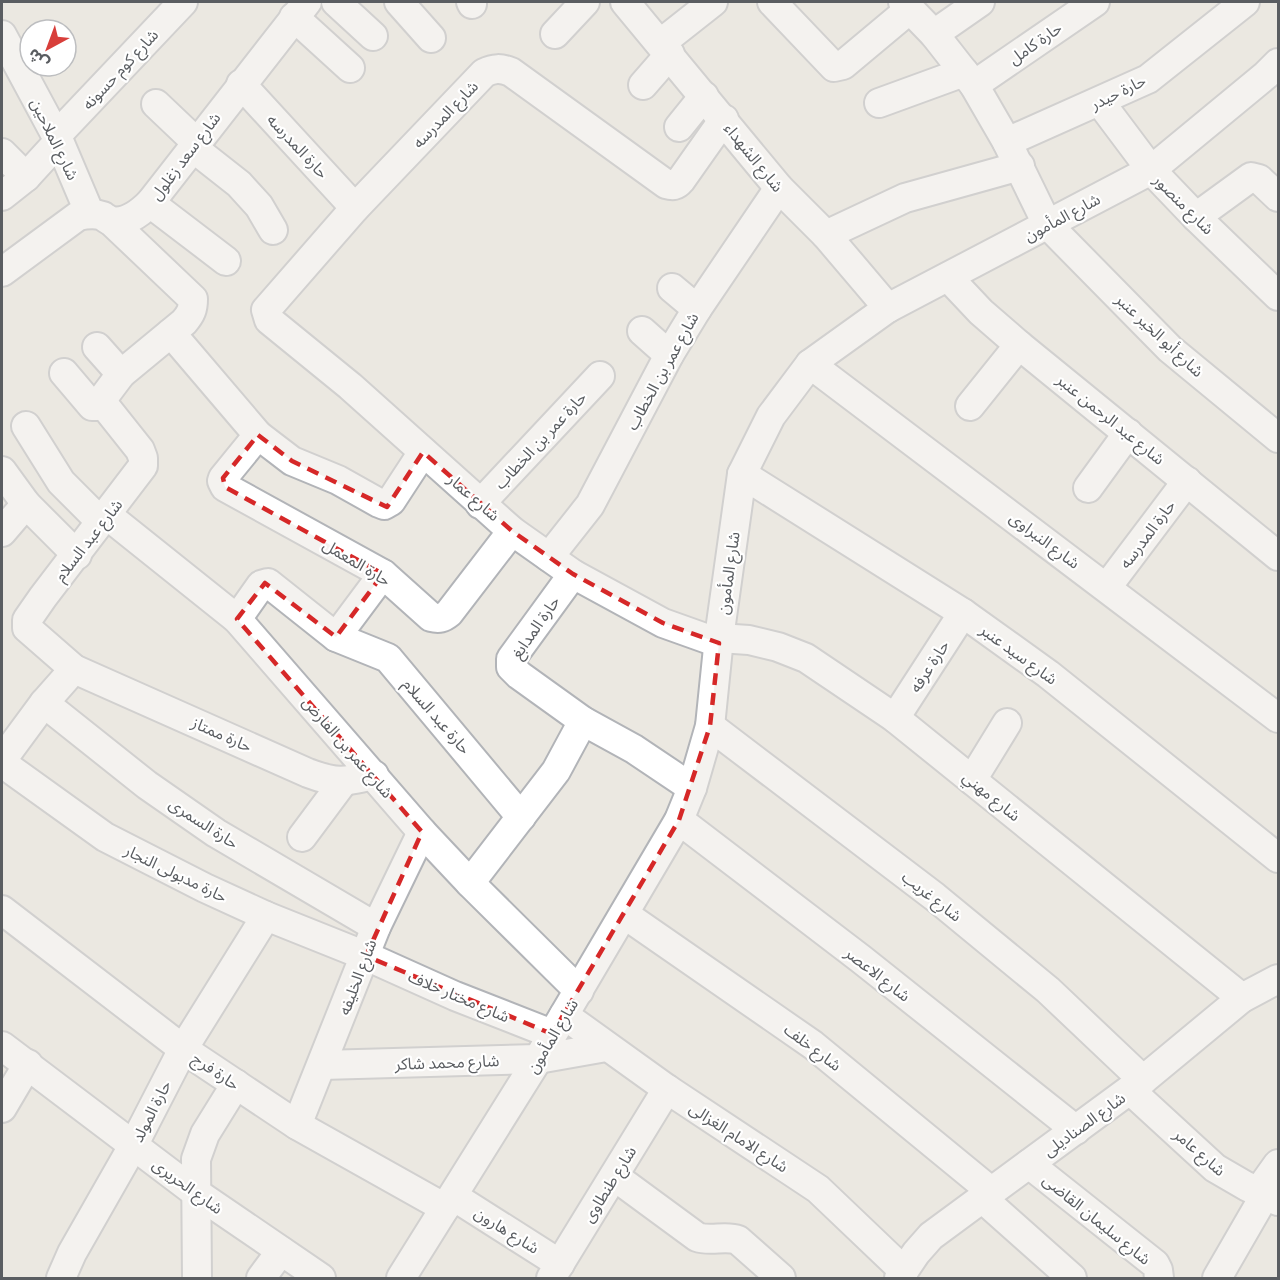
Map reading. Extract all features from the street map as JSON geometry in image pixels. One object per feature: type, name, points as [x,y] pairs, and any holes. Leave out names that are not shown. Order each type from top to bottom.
[{"type":"street","name":"شارع كوم حسونه","points":[[2,195],[26,177],[183,2]]},
{"type":"street","points":[[336,2],[373,36]]},
{"type":"street","points":[[399,2],[430,38]]},
{"type":"street","points":[[555,34],[585,2]]},
{"type":"street","name":"شارع الشهداء","points":[[625,2],[779,188],[826,235],[888,308]]},
{"type":"street","points":[[643,85],[665,48],[713,2]]},
{"type":"street","points":[[772,2],[834,67],[843,65],[906,5],[934,34],[969,79],[1014,154],[1047,225]]},
{"type":"street","points":[[934,34],[980,2]]},
{"type":"street","name":"حارة كامل","points":[[879,103],[969,79],[1095,2]]},
{"type":"street","name":"حارة حيدر","points":[[826,235],[905,198],[1014,154],[1100,102],[1148,79],[1245,2]]},
{"type":"street","points":[[300,9],[350,68]]},
{"type":"street","name":"شارع سعد زغلول","points":[[2,272],[78,216],[133,216],[140,213],[300,9]]},
{"type":"street","name":"شارع الملاحين","points":[[2,34],[101,217]]},
{"type":"street","name":"شارع المدرسه","points":[[269,305],[355,208],[484,74],[492,69],[511,72],[666,184],[672,186],[677,185],[681,180],[724,119]]},
{"type":"street","name":"شارع المأمون","points":[[401,1278],[579,990],[678,820],[692,788],[710,726],[742,474],[771,416],[810,364],[888,308],[1151,171],[1274,75]]},
{"type":"street","name":"حارة المدرسه","points":[[241,84],[355,208]]},
{"type":"street","points":[[679,127],[704,96]]},
{"type":"street","name":"شارع منصور","points":[[1100,102],[1151,171],[1278,296]]},
{"type":"street","points":[[156,104],[194,145],[239,184],[259,206],[273,230]]},
{"type":"street","points":[[2,153],[26,177]]},
{"type":"street","points":[[1196,217],[1251,177],[1259,179],[1278,197]]},
{"type":"street","name":"شارع عمر بن الخطاب","points":[[549,557],[590,505],[669,355],[696,309],[734,233],[779,188]]},
{"type":"street","points":[[150,203],[226,261]]},
{"type":"street","points":[[64,373],[97,404],[121,375],[190,316],[193,308],[193,299],[101,217]]},
{"type":"street","name":"شارع أبو الخير عنبر","points":[[1047,225],[1170,349],[1278,438]]},
{"type":"street","name":"شارع عبد الرحمن عنبر","points":[[948,277],[981,312],[1019,345],[1278,556]]},
{"type":"street","points":[[672,288],[696,309]]},
{"type":"street","name":"شارع عمار","points":[[269,305],[266,315],[269,320],[350,386],[512,531],[573,574],[663,623],[719,641]]},
{"type":"street","points":[[642,331],[669,355]]},
{"type":"street","points":[[171,333],[258,435],[292,461],[338,480],[384,504],[391,501],[423,452]]},
{"type":"street","points":[[970,406],[1019,345]]},
{"type":"street","points":[[97,347],[121,375]]},
{"type":"street","name":"شارع النبراوى","points":[[810,364],[1278,718]]},
{"type":"street","name":"حارة عمر بن الخطاب","points":[[480,504],[600,376]]},
{"type":"street","name":"شارع عبد السلام","points":[[74,669],[29,632],[26,624],[43,597],[143,466],[140,450],[97,404]]},
{"type":"street","name":"شارع عمر بن الفارض","points":[[26,426],[62,482],[104,519],[237,619],[422,832],[470,883],[579,990]]},
{"type":"street","points":[[1088,488],[1128,434]]},
{"type":"street","name":"حارة المعمل","points":[[258,435],[223,478],[225,487],[382,574],[431,617],[438,619],[444,617],[512,531]]},
{"type":"street","points":[[2,471],[26,504],[77,555]]},
{"type":"street","name":"شارع سيد عنبر","points":[[742,474],[963,613],[1048,674],[1278,858]]},
{"type":"street","name":"حارة المدرسه","points":[[1107,587],[1187,481]]},
{"type":"street","points":[[2,532],[26,504]]},
{"type":"street","points":[[237,619],[263,583],[268,583],[336,637],[382,574]]},
{"type":"street","name":"حارة المدابغ","points":[[573,574],[510,663],[511,667],[583,721],[634,749],[692,788]]},
{"type":"street","name":"حارة عرفه","points":[[895,718],[963,613]]},
{"type":"street","name":"حارة عبد السلام","points":[[336,637],[388,658],[521,817]]},
{"type":"street","name":"شارع مهني","points":[[719,641],[749,640],[778,647],[806,658],[895,718],[1242,998]]},
{"type":"street","points":[[4,752],[74,669]]},
{"type":"street","name":"حارة ممتاز","points":[[74,669],[326,780],[343,782],[374,775]]},
{"type":"street","name":"حارة السمرى","points":[[44,702],[147,784],[216,833],[376,927]]},
{"type":"street","points":[[470,883],[556,771],[583,721]]},
{"type":"street","points":[[972,780],[1007,723]]},
{"type":"street","name":"شارع غريب","points":[[710,726],[935,897],[1048,990],[1137,1085]]},
{"type":"street","name":"حارة مدبولى النجار","points":[[4,752],[105,837],[266,916],[366,956]]},
{"type":"street","points":[[302,837],[343,782]]},
{"type":"street","name":"شارع الاعصر","points":[[678,820],[870,967],[1076,1130]]},
{"type":"street","name":"شارع الخليفه","points":[[297,1125],[376,927],[422,832]]},
{"type":"street","name":"حارة فرج","points":[[2,910],[183,1049],[297,1125],[449,1202]]},
{"type":"street","name":"شارع خلف","points":[[624,914],[813,1045],[987,1195],[1072,1278]]},
{"type":"street","name":"حارة المولد","points":[[61,1278],[72,1252],[133,1146],[183,1049],[266,916]]},
{"type":"street","name":"شارع مختار خلاف","points":[[366,956],[455,996],[558,1024]]},
{"type":"street","name":"شارع الصناديلى","points":[[901,1275],[931,1236],[1137,1085],[1242,998],[1278,979]]},
{"type":"street","name":"شارع الامام الغزالى","points":[[558,1024],[606,1047],[818,1189],[901,1275]]},
{"type":"street","name":"شارع الحريرى","points":[[2,1046],[195,1192],[321,1278]]},
{"type":"street","name":"شارع محمد شاكر","points":[[322,1065],[538,1059],[606,1047]]},
{"type":"street","points":[[2,1108],[28,1064]]},
{"type":"street","points":[[197,1278],[196,1159],[205,1134],[236,1084]]},
{"type":"street","name":"شارع عامر","points":[[1137,1085],[1215,1168],[1267,1196]]},
{"type":"street","name":"شارع طنطاوى","points":[[557,1274],[667,1089]]},
{"type":"street","name":"شارع سليمان القاضى","points":[[1029,1164],[1155,1264],[1160,1278]]},
{"type":"street","points":[[1216,1278],[1267,1196],[1278,1164]]},
{"type":"street","points":[[614,1176],[697,1237],[709,1240],[728,1238],[738,1240],[781,1278]]},
{"type":"street","name":"شارع هارون","points":[[449,1202],[557,1274]]},
{"type":"street","points":[[261,1278],[281,1251]]},
{"type":"highlighted area","points":[[258,435],[292,461],[387,507],[423,452],[512,531],[573,574],[663,623],[719,643],[710,726],[679,820],[552,1034],[366,956],[422,832],[237,619],[265,583],[336,637],[383,574],[225,487],[223,478]]}]
